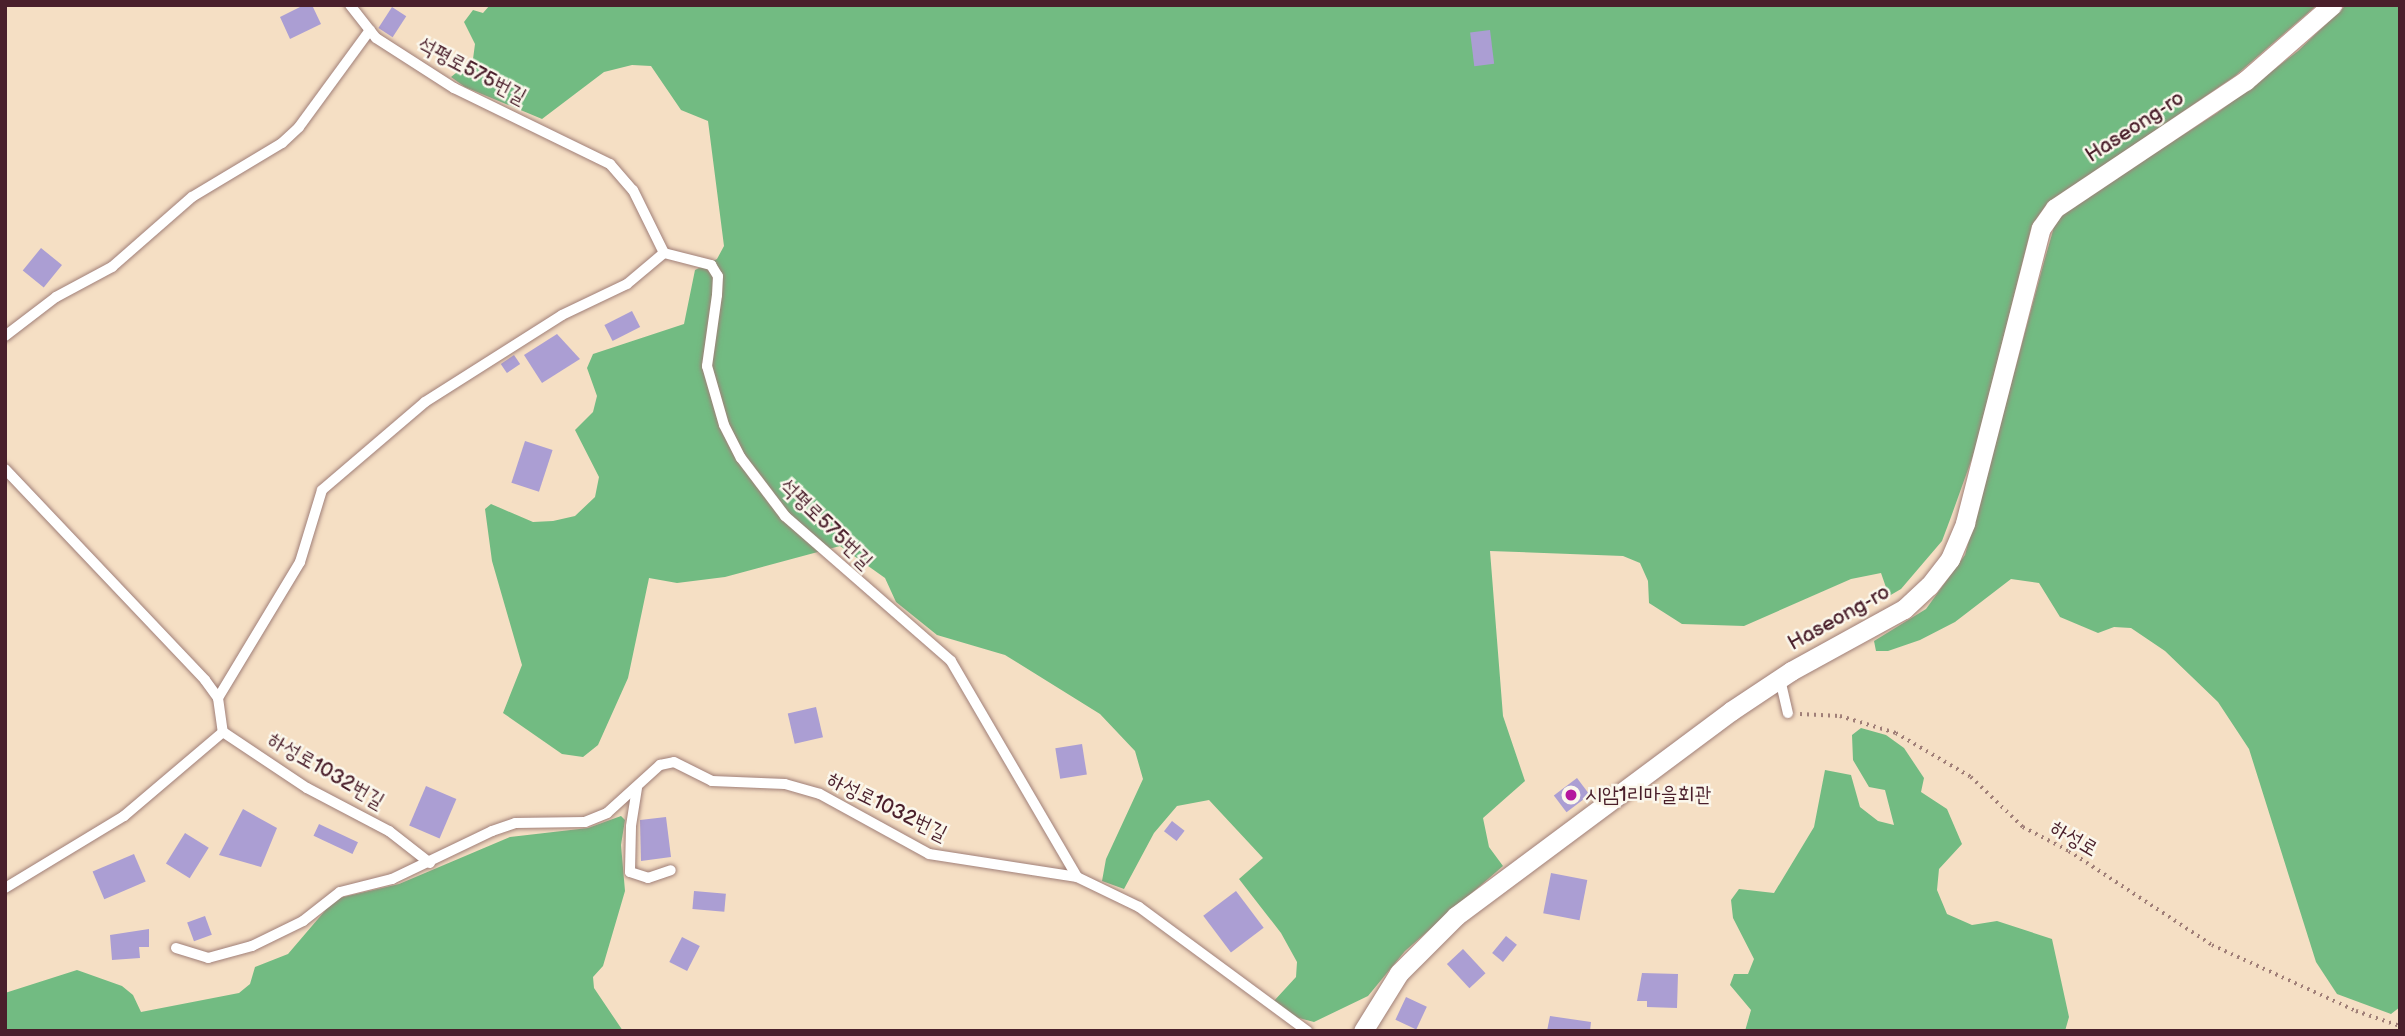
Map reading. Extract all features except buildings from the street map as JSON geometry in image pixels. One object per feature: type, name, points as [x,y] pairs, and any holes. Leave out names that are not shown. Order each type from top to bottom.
[{"type":"street","name":"Haseong-ro","points":[[1363,1031],[1399,973],[1456,916],[1780,678],[1904,610],[1950,559],[1965,523],[2042,228],[2055,208],[2245,81],[2332,5]]},
{"type":"lane","name":"석평로575번길","points":[[350,5],[370,30],[454,88],[610,164],[633,190],[664,253],[695,258],[711,265],[718,276],[707,366],[720,415],[741,458],[785,516],[951,661],[1077,877]]},
{"type":"lane","points":[[5,336],[56,297],[112,267],[149,230],[192,197],[282,143],[299,127],[370,30]]},
{"type":"lane","points":[[218,698],[300,562],[322,490],[425,402],[562,315],[627,284],[664,253]]},
{"type":"lane","points":[[5,469],[182,654],[218,698],[223,732],[124,816],[5,888]]},
{"type":"lane","points":[[1780,678],[1788,713]]},
{"type":"lane","name":"하성로1032번길","points":[[223,732],[307,788],[378,824],[430,863],[515,823],[585,822],[614,808],[660,765],[674,762],[712,781],[785,784],[852,808],[929,854],[1077,877],[1139,907],[1307,1031]]},
{"type":"lane","points":[[638,788],[629,852],[631,872],[648,878],[671,870]]},
{"type":"lane","points":[[176,947],[193,957],[225,956],[282,933],[340,892],[385,882],[430,863]]},
{"type":"path","name":"하성로","points":[[1788,713],[1840,716],[1896,733],[1971,777],[2022,827],[2069,851],[2212,945],[2356,1012],[2400,1026]]},
{"type":"green space","points":[[490,5],[2317,5],[2235,76],[2046,205],[2032,225],[1975,450],[1942,541],[1901,589],[1889,596],[1881,573],[1851,579],[1744,626],[1682,624],[1649,603],[1648,581],[1640,563],[1623,556],[1490,551],[1503,716],[1525,781],[1483,818],[1489,847],[1503,866],[1405,951],[1368,996],[1314,1022],[1295,1017],[1273,1002],[1296,977],[1297,962],[1281,933],[1239,879],[1263,858],[1209,800],[1177,806],[1154,833],[1124,889],[1102,881],[1106,859],[1143,779],[1135,751],[1100,714],[1005,655],[937,635],[896,602],[885,578],[840,546],[725,577],[677,583],[649,578],[628,678],[598,745],[583,757],[562,754],[503,713],[522,665],[492,561],[485,509],[491,504],[533,522],[553,521],[575,516],[595,497],[599,477],[575,430],[593,412],[597,396],[587,368],[593,354],[684,324],[695,270],[717,259],[724,246],[708,121],[681,110],[651,66],[632,65],[604,72],[542,119],[465,87],[451,77],[473,59],[475,44],[464,22],[473,10],[483,13]]},
{"type":"green space","points":[[2346,5],[2400,5],[2400,1007],[2391,1014],[2337,994],[2316,962],[2249,749],[2218,702],[2165,651],[2131,628],[2114,627],[2098,633],[2060,617],[2039,583],[2011,579],[1955,622],[1920,640],[1888,651],[1876,651],[1874,641],[1926,609],[1965,555],[2054,227],[2065,211],[2217,113],[2298,51]]},
{"type":"green space","points":[[1861,728],[1886,735],[1904,748],[1924,778],[1921,792],[1947,809],[1962,844],[1939,869],[1937,890],[1947,914],[1972,925],[1997,921],[2052,939],[2069,1017],[2065,1031],[1745,1031],[1751,1010],[1730,985],[1734,974],[1748,974],[1754,959],[1733,918],[1731,900],[1739,889],[1774,893],[1814,827],[1825,770],[1851,775],[1860,807],[1878,821],[1894,825],[1885,790],[1869,787],[1853,760],[1852,735]]},
{"type":"green space","points":[[621,816],[625,820],[621,845],[625,891],[603,966],[593,977],[594,988],[623,1031],[5,1031],[5,993],[77,970],[122,986],[133,995],[141,1012],[239,993],[250,984],[255,967],[288,954],[335,899],[399,884],[510,837],[588,828]]},
{"type":"place","name":"시암1리마을회관","points":[[1571,795]]}]
